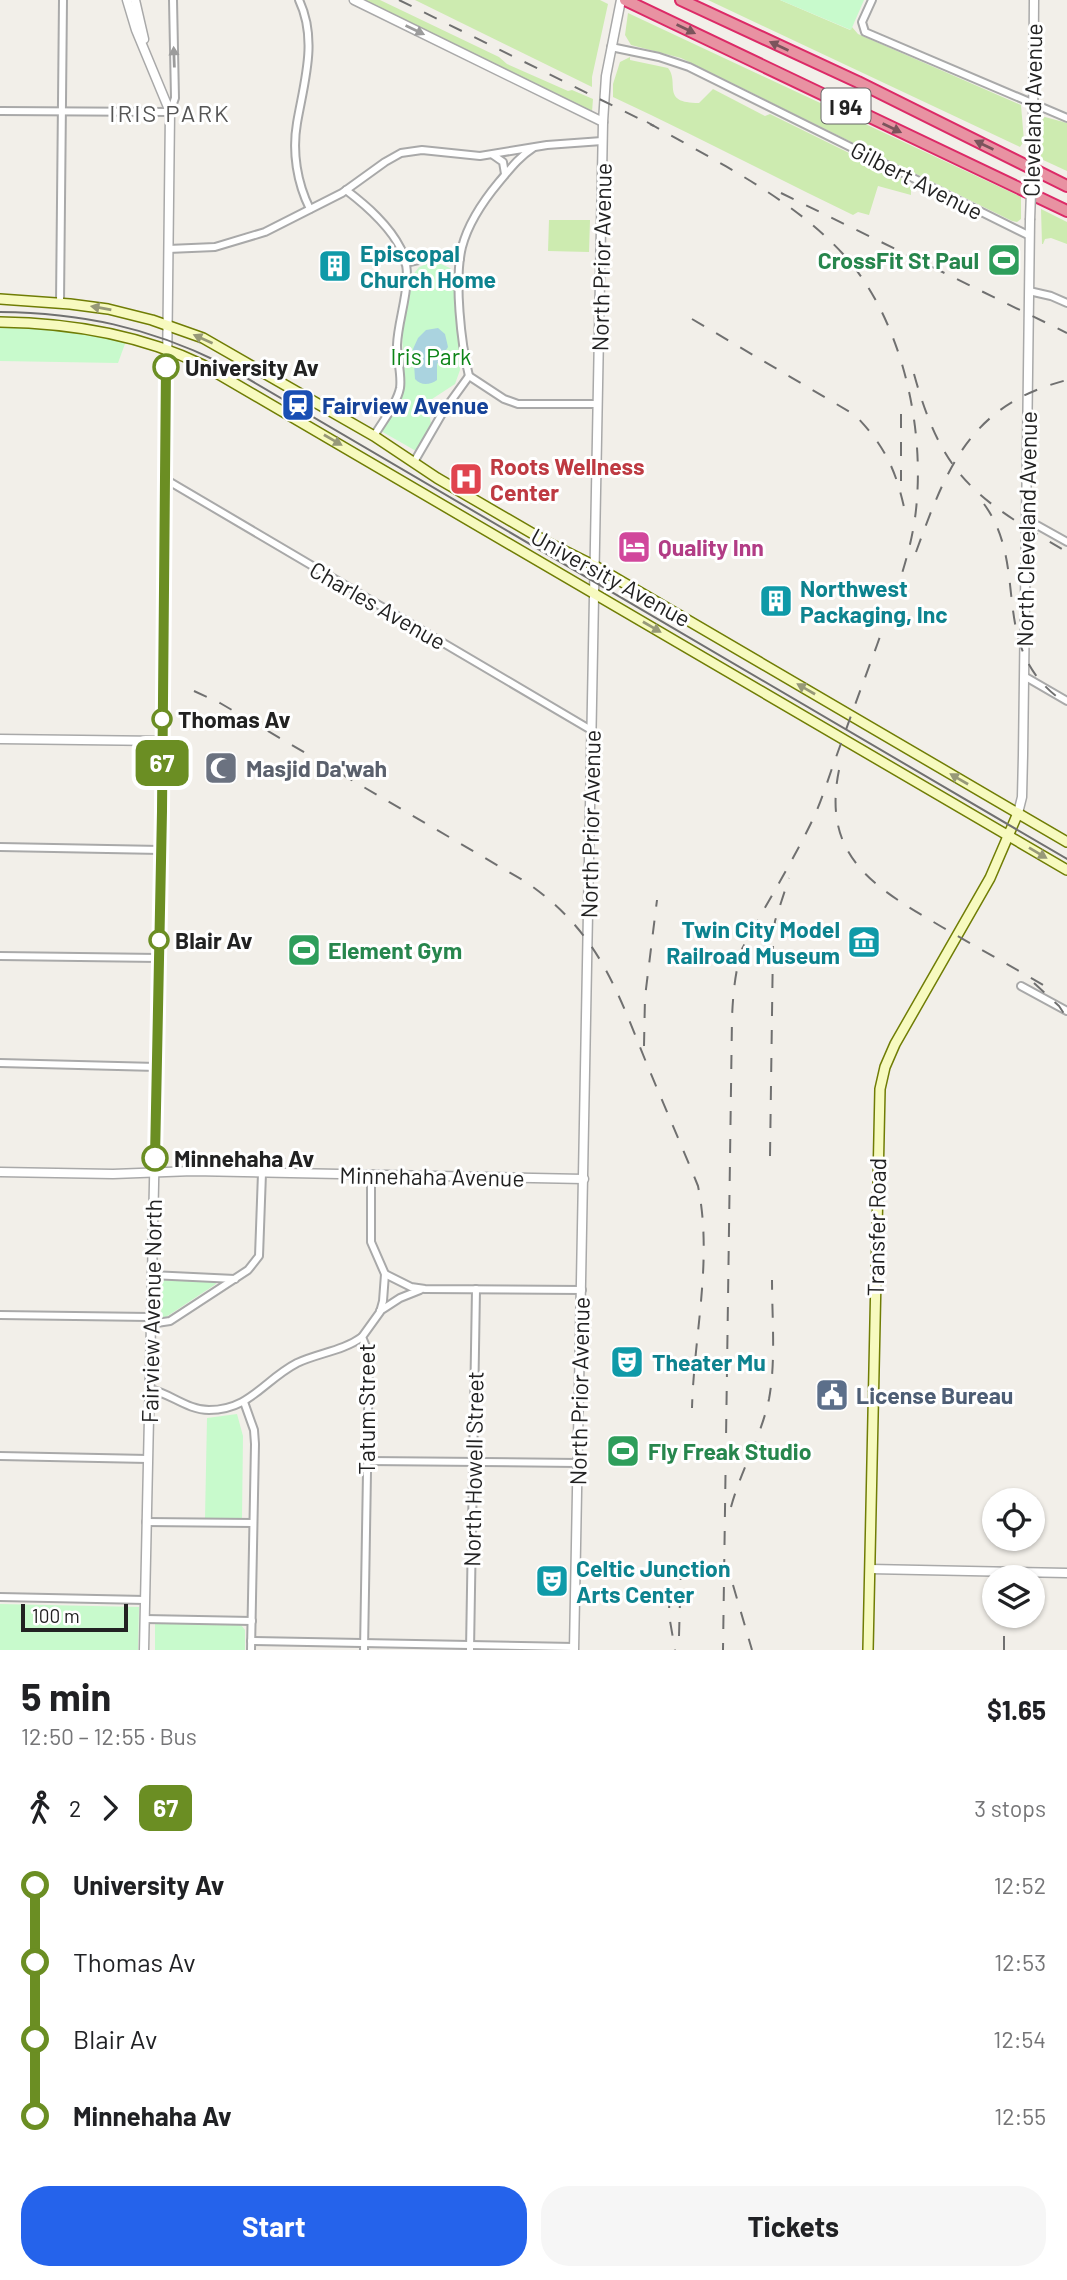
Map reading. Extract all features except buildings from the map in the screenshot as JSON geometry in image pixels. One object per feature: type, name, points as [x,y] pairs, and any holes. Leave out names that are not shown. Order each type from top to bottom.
[{"type":"highway","name":"I 94","points":[[623,0],[1067,211]]},
{"type":"highway","name":"I 94","points":[[681,0],[858,82],[1067,186]]},
{"type":"main road","name":"University Avenue","points":[[0,299],[108,309],[167,325],[224,349],[374,436],[547,542],[595,566],[1067,842]]},
{"type":"main road","name":"University Avenue","points":[[0,322],[58,324],[93,329],[131,338],[193,360],[1067,870]]},
{"type":"main road","name":"North Cleveland Avenue","points":[[1009,836],[1018,813]]},
{"type":"main road","name":"Transfer Road","points":[[868,1650],[878,1102],[883,1076],[895,1044],[971,914],[1009,836]]},
{"type":"street","points":[[60,303],[63,0]]},
{"type":"street","name":"Fairview Avenue North","points":[[127,0],[136,30],[170,112],[161,850],[144,1650]]},
{"type":"street","name":"Fairview Avenue North","points":[[135,0],[147,52]]},
{"type":"street","points":[[0,111],[170,112],[175,98],[173,0]]},
{"type":"street","points":[[300,0],[308,29],[308,63],[296,125],[296,168],[310,209]]},
{"type":"street","points":[[354,0],[603,122]]},
{"type":"street","name":"North Prior Avenue","points":[[574,1648],[602,141],[606,76],[623,0]]},
{"type":"street","points":[[872,0],[862,26],[865,32],[1067,118]]},
{"type":"street","name":"Cleveland Avenue","points":[[1030,220],[1034,0]]},
{"type":"street","name":"Gilbert Avenue","points":[[611,47],[690,67],[1030,236]]},
{"type":"street","points":[[168,249],[198,249],[247,238],[285,223],[346,190],[401,153],[422,150],[470,156],[493,155],[536,146],[602,141]]},
{"type":"street","points":[[414,462],[443,412],[469,376],[459,297],[463,242],[481,208],[505,174],[519,158],[536,146]]},
{"type":"street","points":[[493,155],[503,162],[505,174]]},
{"type":"street","points":[[346,190],[376,216],[401,250],[405,263],[405,288],[397,346],[400,388],[374,436]]},
{"type":"street","name":"North Cleveland Avenue","points":[[1018,813],[1021,797],[1024,676],[1030,220]]},
{"type":"street","points":[[405,263],[432,257],[460,259]]},
{"type":"street","points":[[1029,292],[1051,296],[1067,303]]},
{"type":"street","points":[[469,376],[504,399],[518,404],[598,404]]},
{"type":"street","name":"Charles Avenue","points":[[166,479],[591,730]]},
{"type":"street","points":[[1027,519],[1067,542]]},
{"type":"street","points":[[1024,676],[1067,701]]},
{"type":"street","points":[[0,738],[162,741]]},
{"type":"street","points":[[0,848],[161,850]]},
{"type":"street","points":[[0,956],[159,958]]},
{"type":"street","points":[[1021,986],[1067,1011]]},
{"type":"street","points":[[0,1063],[157,1067]]},
{"type":"street","name":"Minnehaha Avenue","points":[[0,1172],[584,1178]]},
{"type":"street","points":[[0,1314],[150,1320],[165,1323],[170,1321],[253,1267],[260,1256],[262,1173]]},
{"type":"street","name":"Tatum Street","points":[[364,1646],[369,1354],[362,1337],[380,1312],[385,1275],[374,1253],[370,1234],[371,1175]]},
{"type":"street","points":[[150,1275],[235,1279]]},
{"type":"street","points":[[385,1275],[411,1287],[425,1289],[582,1290]]},
{"type":"street","points":[[380,1312],[400,1297],[425,1289]]},
{"type":"street","name":"North Howell Street","points":[[470,1648],[476,1289]]},
{"type":"street","points":[[149,1390],[159,1391],[181,1403],[205,1410],[228,1408],[244,1402],[296,1364],[349,1345],[362,1337]]},
{"type":"street","points":[[244,1402],[254,1430],[255,1444],[251,1650]]},
{"type":"street","points":[[0,1456],[148,1459]]},
{"type":"street","points":[[367,1461],[578,1463]]},
{"type":"street","points":[[146,1522],[253,1523]]},
{"type":"street","points":[[870,1569],[1067,1573]]},
{"type":"street","points":[[0,1597],[145,1600]]},
{"type":"street","points":[[145,1619],[251,1621]]},
{"type":"street","points":[[251,1640],[364,1646],[574,1648]]},
{"type":"green space","points":[[363,0],[380,0],[499,57],[507,64],[593,99],[592,112]]},
{"type":"green space","points":[[415,0],[600,0],[608,4],[592,87]]},
{"type":"green space","points":[[708,0],[780,0],[850,30],[852,27],[858,34],[1021,105],[1024,141],[1020,147]]},
{"type":"green space","points":[[780,0],[864,0],[851,30]]},
{"type":"green space","points":[[628,13],[1021,197],[1021,219],[1012,221],[681,58],[631,45],[625,35]]},
{"type":"green space","points":[[630,57],[630,60],[668,68],[673,91],[679,100],[699,103],[713,89],[908,182],[911,195],[878,186],[869,215],[858,212],[853,215],[613,97],[613,84],[620,62]]},
{"type":"green space","points":[[1045,117],[1067,123],[1067,171],[1041,159],[1041,123]]},
{"type":"green space","points":[[1041,209],[1067,222],[1067,244],[1051,238],[1045,239],[1042,244]]},
{"type":"green space","points":[[549,220],[590,220],[589,252],[548,251]]},
{"type":"green space","name":"Iris Park","points":[[434,261],[450,268],[455,274],[460,370],[455,384],[429,401],[431,423],[416,451],[381,431],[404,390],[402,327],[412,276],[419,267]]},
{"type":"green space","points":[[0,325],[95,334],[126,341],[118,363],[0,361]]},
{"type":"green space","points":[[162,1279],[214,1280],[216,1284],[163,1319]]},
{"type":"green space","points":[[237,1414],[243,1436],[242,1518],[205,1518],[207,1418]]},
{"type":"green space","points":[[0,1604],[139,1607],[138,1650],[0,1650]]},
{"type":"green space","points":[[155,1623],[241,1625],[245,1630],[245,1650],[155,1650]]},
{"type":"water","points":[[438,328],[445,334],[448,347],[437,364],[437,380],[423,384],[415,379],[413,349],[426,330]]},
{"type":"tram line","points":[[0,312],[58,315],[114,324],[167,340],[221,363],[1067,859]]},
{"type":"railway","points":[[399,0],[654,126]]},
{"type":"railway","points":[[647,122],[751,181],[800,215],[844,255],[863,280],[893,337],[911,402],[918,467],[912,536],[890,609],[816,812],[742,949],[736,975],[732,1018],[723,1650]]},
{"type":"railway","points":[[781,193],[1067,333]]},
{"type":"railway","points":[[692,319],[855,415],[887,457],[904,507]]},
{"type":"railway","points":[[914,374],[937,439],[968,482],[1009,517],[1067,552]]},
{"type":"railway","points":[[916,552],[952,467],[985,423],[1007,405],[1034,391],[1067,380]]},
{"type":"railway","points":[[901,414],[901,481]]},
{"type":"railway","points":[[984,504],[998,529],[1006,555],[1017,634],[1026,659],[1042,683],[1067,704]]},
{"type":"railway","points":[[194,691],[220,703],[526,882],[570,920],[587,940],[624,1008],[698,1186],[704,1241],[692,1408]]},
{"type":"railway","points":[[839,770],[836,800],[838,826],[846,848],[859,867],[896,898],[1045,986]]},
{"type":"railway","points":[[770,1156],[773,944],[775,921],[789,878]]},
{"type":"railway","points":[[644,1046],[645,997],[657,900]]},
{"type":"railway","points":[[1034,983],[1059,1006],[1067,1018]]},
{"type":"railway","points":[[731,1507],[769,1399],[773,1355],[772,1280]]},
{"type":"railway","points":[[670,1566],[669,1615],[675,1650]]},
{"type":"railway","points":[[679,1636],[681,1566]]},
{"type":"railway","points":[[733,1585],[752,1650]]},
{"type":"railway","points":[[1004,1628],[1004,1650]]},
{"type":"bus line","name":"67","points":[[155,1158],[162,811],[166,367]]},
{"type":"place","name":"CrossFit St Paul","points":[[1004,260]]},
{"type":"place","name":"Episcopal Church Home","points":[[335,266]]},
{"type":"place","name":"University Av","points":[[166,367]]},
{"type":"place","name":"Fairview Avenue","points":[[298,405]]},
{"type":"place","name":"Roots Wellness Center","points":[[466,479]]},
{"type":"place","name":"Quality Inn","points":[[634,547]]},
{"type":"place","name":"Northwest Packaging, Inc","points":[[776,601]]},
{"type":"place","name":"Thomas Av","points":[[162,719]]},
{"type":"place","name":"Masjid Da'wah","points":[[221,768]]},
{"type":"place","name":"Blair Av","points":[[159,940]]},
{"type":"place","name":"Twin City Model Railroad Museum","points":[[864,942]]},
{"type":"place","name":"Element Gym","points":[[304,950]]},
{"type":"place","name":"Minnehaha Av","points":[[155,1158]]},
{"type":"place","name":"Theater Mu","points":[[627,1362]]},
{"type":"place","name":"License Bureau","points":[[832,1395]]},
{"type":"place","name":"Fly Freak Studio","points":[[623,1451]]},
{"type":"place","name":"Celtic Junction Arts Center","points":[[552,1581]]},
{"type":"district","name":"IRIS PARK","points":[[170,112]]}]
